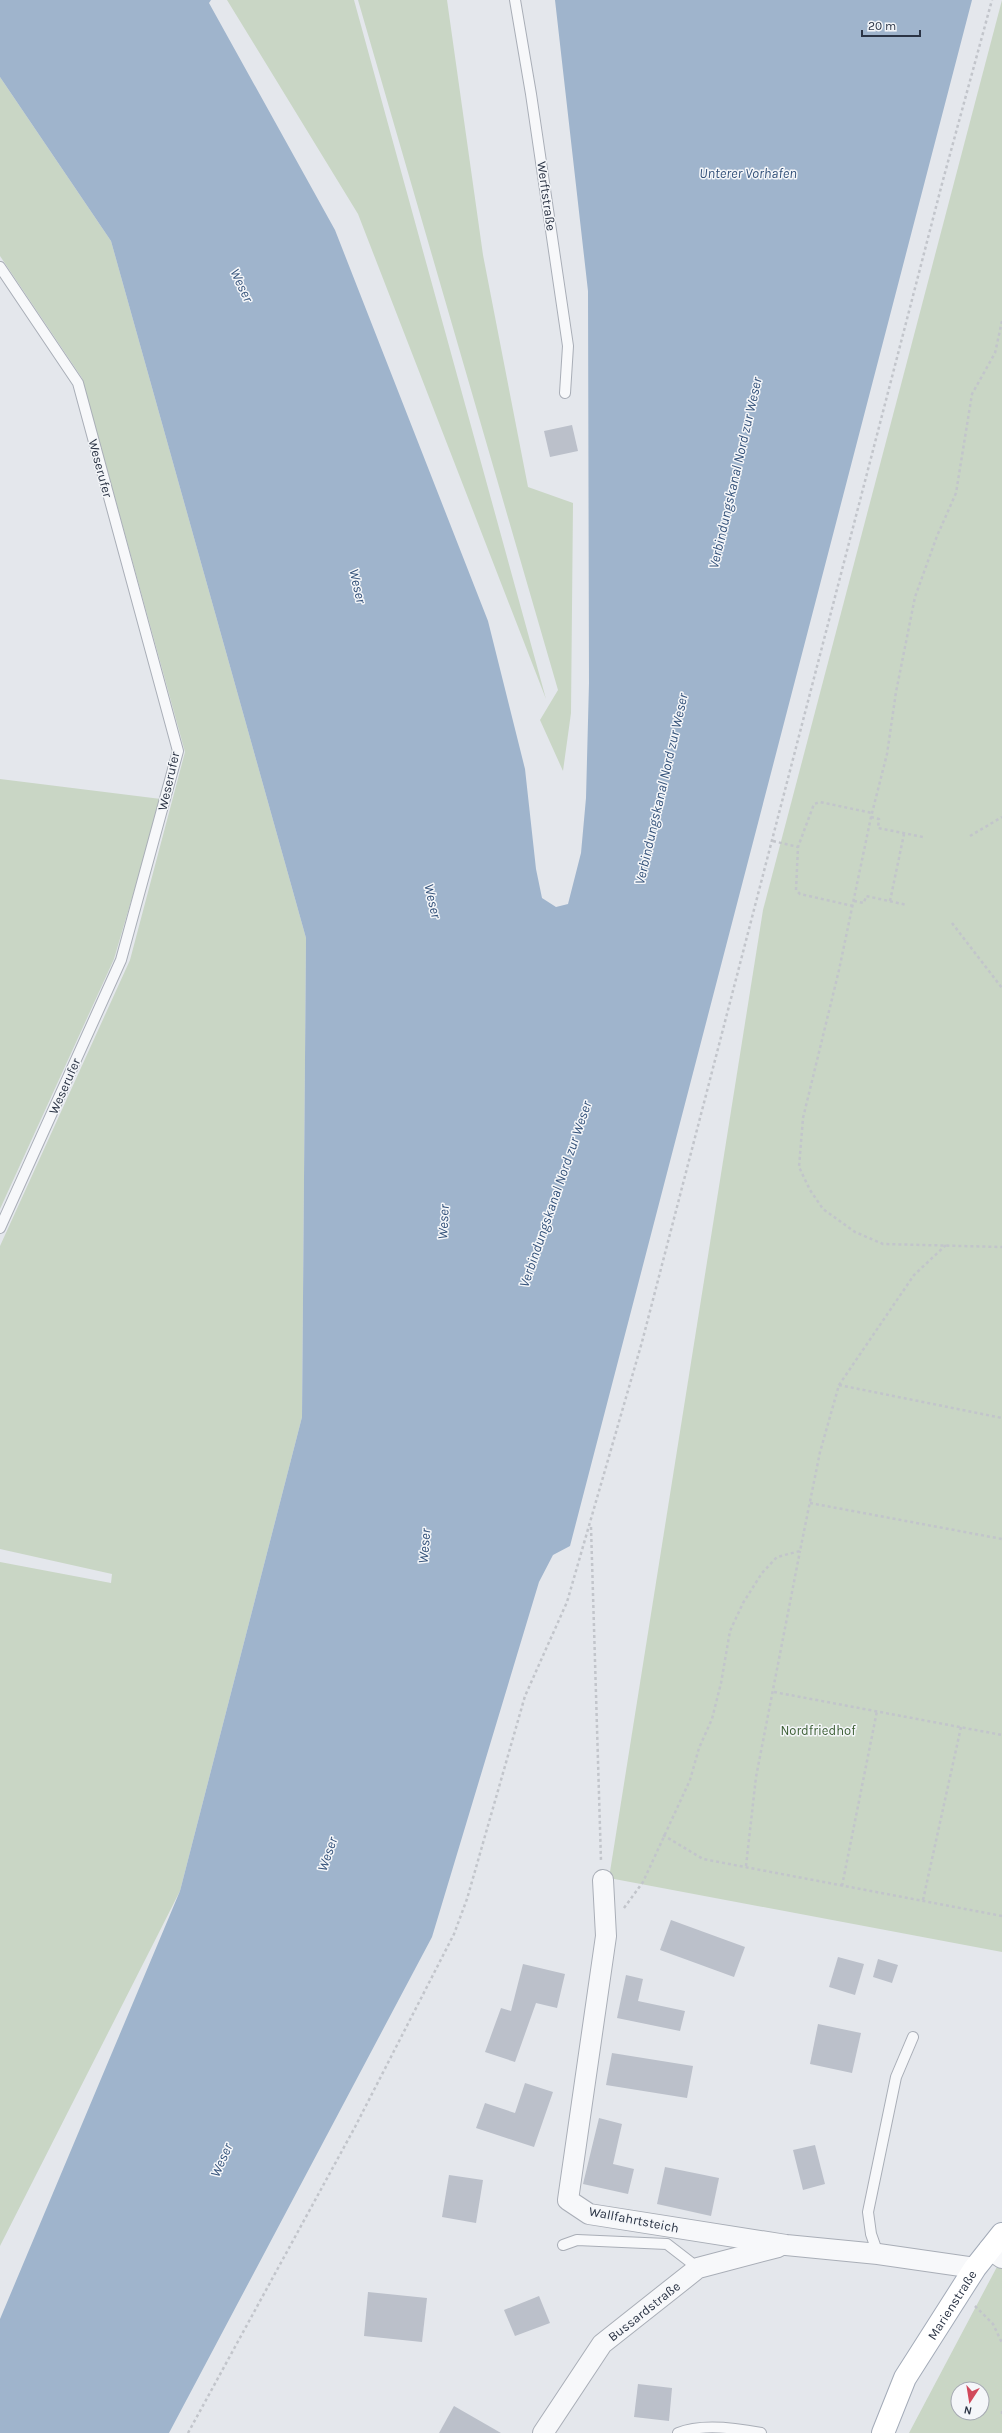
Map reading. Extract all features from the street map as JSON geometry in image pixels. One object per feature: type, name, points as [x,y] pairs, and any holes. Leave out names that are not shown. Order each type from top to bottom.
[{"type":"main road","name":"Marienstraße","points":[[883,2433],[904,2378],[975,2268],[998,2247]]},
{"type":"street","name":"Wallfahrtsteich","points":[[603,1880],[606,1936],[568,2200],[589,2214],[786,2246],[878,2254],[975,2268]]},
{"type":"street","name":"Bussardstraße","points":[[543,2433],[602,2344],[698,2268],[786,2246]]},
{"type":"lane","name":"Werftstraße","points":[[515,0],[532,94],[568,346],[565,393]]},
{"type":"lane","name":"Weserufer","points":[[0,267],[78,384],[178,751],[121,960],[0,1228]]},
{"type":"lane","points":[[878,2254],[871,2234],[868,2212],[896,2077],[913,2037]]},
{"type":"lane","name":"Wallfahrtsteich","points":[[563,2245],[577,2240],[667,2244],[698,2268]]},
{"type":"lane","points":[[678,2433],[687,2430],[710,2428],[761,2433]]},
{"type":"path","points":[[188,2433],[355,2127],[454,1934],[467,1899],[525,1696],[567,1602],[642,1342],[773,841],[937,203],[992,0]]},
{"type":"path","points":[[1002,321],[995,353],[972,394],[956,493],[937,536],[915,597],[896,692],[887,754],[871,817],[853,906],[803,1118],[799,1167],[810,1190],[823,1209],[855,1232],[883,1244],[1002,1247]]},
{"type":"path","points":[[853,906],[800,894],[796,890],[798,847],[814,804],[820,802],[872,813]]},
{"type":"path","points":[[871,817],[879,819],[878,828],[923,838]]},
{"type":"path","points":[[970,836],[1002,818]]},
{"type":"path","points":[[890,901],[904,834]]},
{"type":"path","points":[[773,841],[798,847]]},
{"type":"path","points":[[854,901],[864,903],[866,896],[907,905]]},
{"type":"path","points":[[952,923],[1002,988]]},
{"type":"path","points":[[746,1866],[756,1777],[774,1692],[820,1452],[839,1385],[914,1275],[947,1245]]},
{"type":"path","points":[[839,1385],[1002,1418]]},
{"type":"path","points":[[810,1502],[1002,1539]]},
{"type":"path","points":[[590,1523],[599,1851]]},
{"type":"path","points":[[623,1910],[643,1882],[663,1835],[690,1780],[699,1748],[712,1719],[722,1683],[730,1631],[743,1603],[762,1573],[777,1557],[800,1551]]},
{"type":"path","points":[[774,1692],[1002,1735]]},
{"type":"path","points":[[842,1886],[877,1711]]},
{"type":"path","points":[[923,1900],[960,1727]]},
{"type":"path","points":[[663,1835],[704,1859],[1002,1916]]},
{"type":"path","points":[[960,2292],[993,2324],[1002,2342]]},
{"type":"path","points":[[1002,2411],[1002,2416]]},
{"type":"green space","points":[[227,0],[354,0],[546,699],[358,214]]},
{"type":"green space","points":[[358,0],[447,0],[483,255],[528,487],[573,503],[571,713],[563,771],[540,720],[558,690]]},
{"type":"green space","name":"Nordfriedhof","points":[[1002,0],[1002,1952],[609,1878],[763,910]]},
{"type":"green space","points":[[0,77],[111,241],[306,938],[302,1417],[180,1891],[0,2246],[0,1562],[111,1583],[112,1574],[0,1549],[0,1246],[130,960],[185,752],[82,378],[0,256]]},
{"type":"green space","points":[[0,779],[161,799],[114,959],[0,1209]]},
{"type":"green space","points":[[999,2263],[1002,2264],[1002,2433],[909,2433]]},
{"type":"water","points":[[0,0],[211,0],[209,3],[335,230],[488,621],[525,769],[536,869],[542,898],[556,907],[568,904],[581,853],[586,798],[589,683],[588,291],[555,0],[972,0],[570,1546],[553,1555],[539,1582],[432,1937],[169,2433],[0,2433],[0,2319],[180,1891],[302,1417],[306,938],[111,241],[0,77]]},
{"type":"building","points":[[572,425],[578,451],[550,457],[544,431]]},
{"type":"building","points":[[671,1920],[745,1947],[734,1977],[660,1950]]},
{"type":"building","points":[[838,1957],[864,1964],[855,1995],[829,1987]]},
{"type":"building","points":[[878,1959],[898,1965],[892,1983],[873,1977]]},
{"type":"building","points":[[523,1964],[565,1974],[557,2008],[536,2003],[515,2062],[485,2052],[501,2008],[511,2011]]},
{"type":"building","points":[[626,1975],[643,1979],[638,2001],[685,2011],[680,2031],[617,2018]]},
{"type":"building","points":[[818,2024],[861,2033],[852,2073],[810,2064]]},
{"type":"building","points":[[612,2053],[693,2066],[687,2098],[606,2085]]},
{"type":"building","points":[[525,2083],[553,2092],[534,2147],[476,2128],[485,2103],[515,2113]]},
{"type":"building","points":[[599,2118],[622,2124],[613,2164],[634,2169],[628,2194],[583,2184]]},
{"type":"building","points":[[815,2145],[825,2184],[803,2190],[793,2150]]},
{"type":"building","points":[[665,2167],[719,2178],[711,2216],[657,2204]]},
{"type":"building","points":[[449,2175],[483,2180],[476,2223],[442,2217]]},
{"type":"building","points":[[368,2292],[427,2298],[422,2342],[364,2336]]},
{"type":"building","points":[[539,2296],[550,2323],[515,2336],[504,2310]]},
{"type":"building","points":[[638,2384],[672,2388],[669,2421],[634,2417]]},
{"type":"building","points":[[454,2406],[501,2433],[439,2433]]},
{"type":"water label","name":"Unterer Vorhafen","points":[[748,173]]},
{"type":"water label","name":"Weser","points":[[242,285]]},
{"type":"water label","name":"Verbindungskanal Nord zur Weser","points":[[735,473]]},
{"type":"water label","name":"Weser","points":[[358,586]]},
{"type":"water label","name":"Verbindungskanal Nord zur Weser","points":[[661,789]]},
{"type":"water label","name":"Weser","points":[[433,901]]},
{"type":"water label","name":"Verbindungskanal Nord zur Weser","points":[[555,1194]]},
{"type":"water label","name":"Weser","points":[[443,1222]]},
{"type":"water label","name":"Weser","points":[[424,1546]]},
{"type":"water label","name":"Weser","points":[[327,1854]]},
{"type":"water label","name":"Weser","points":[[221,2160]]}]
